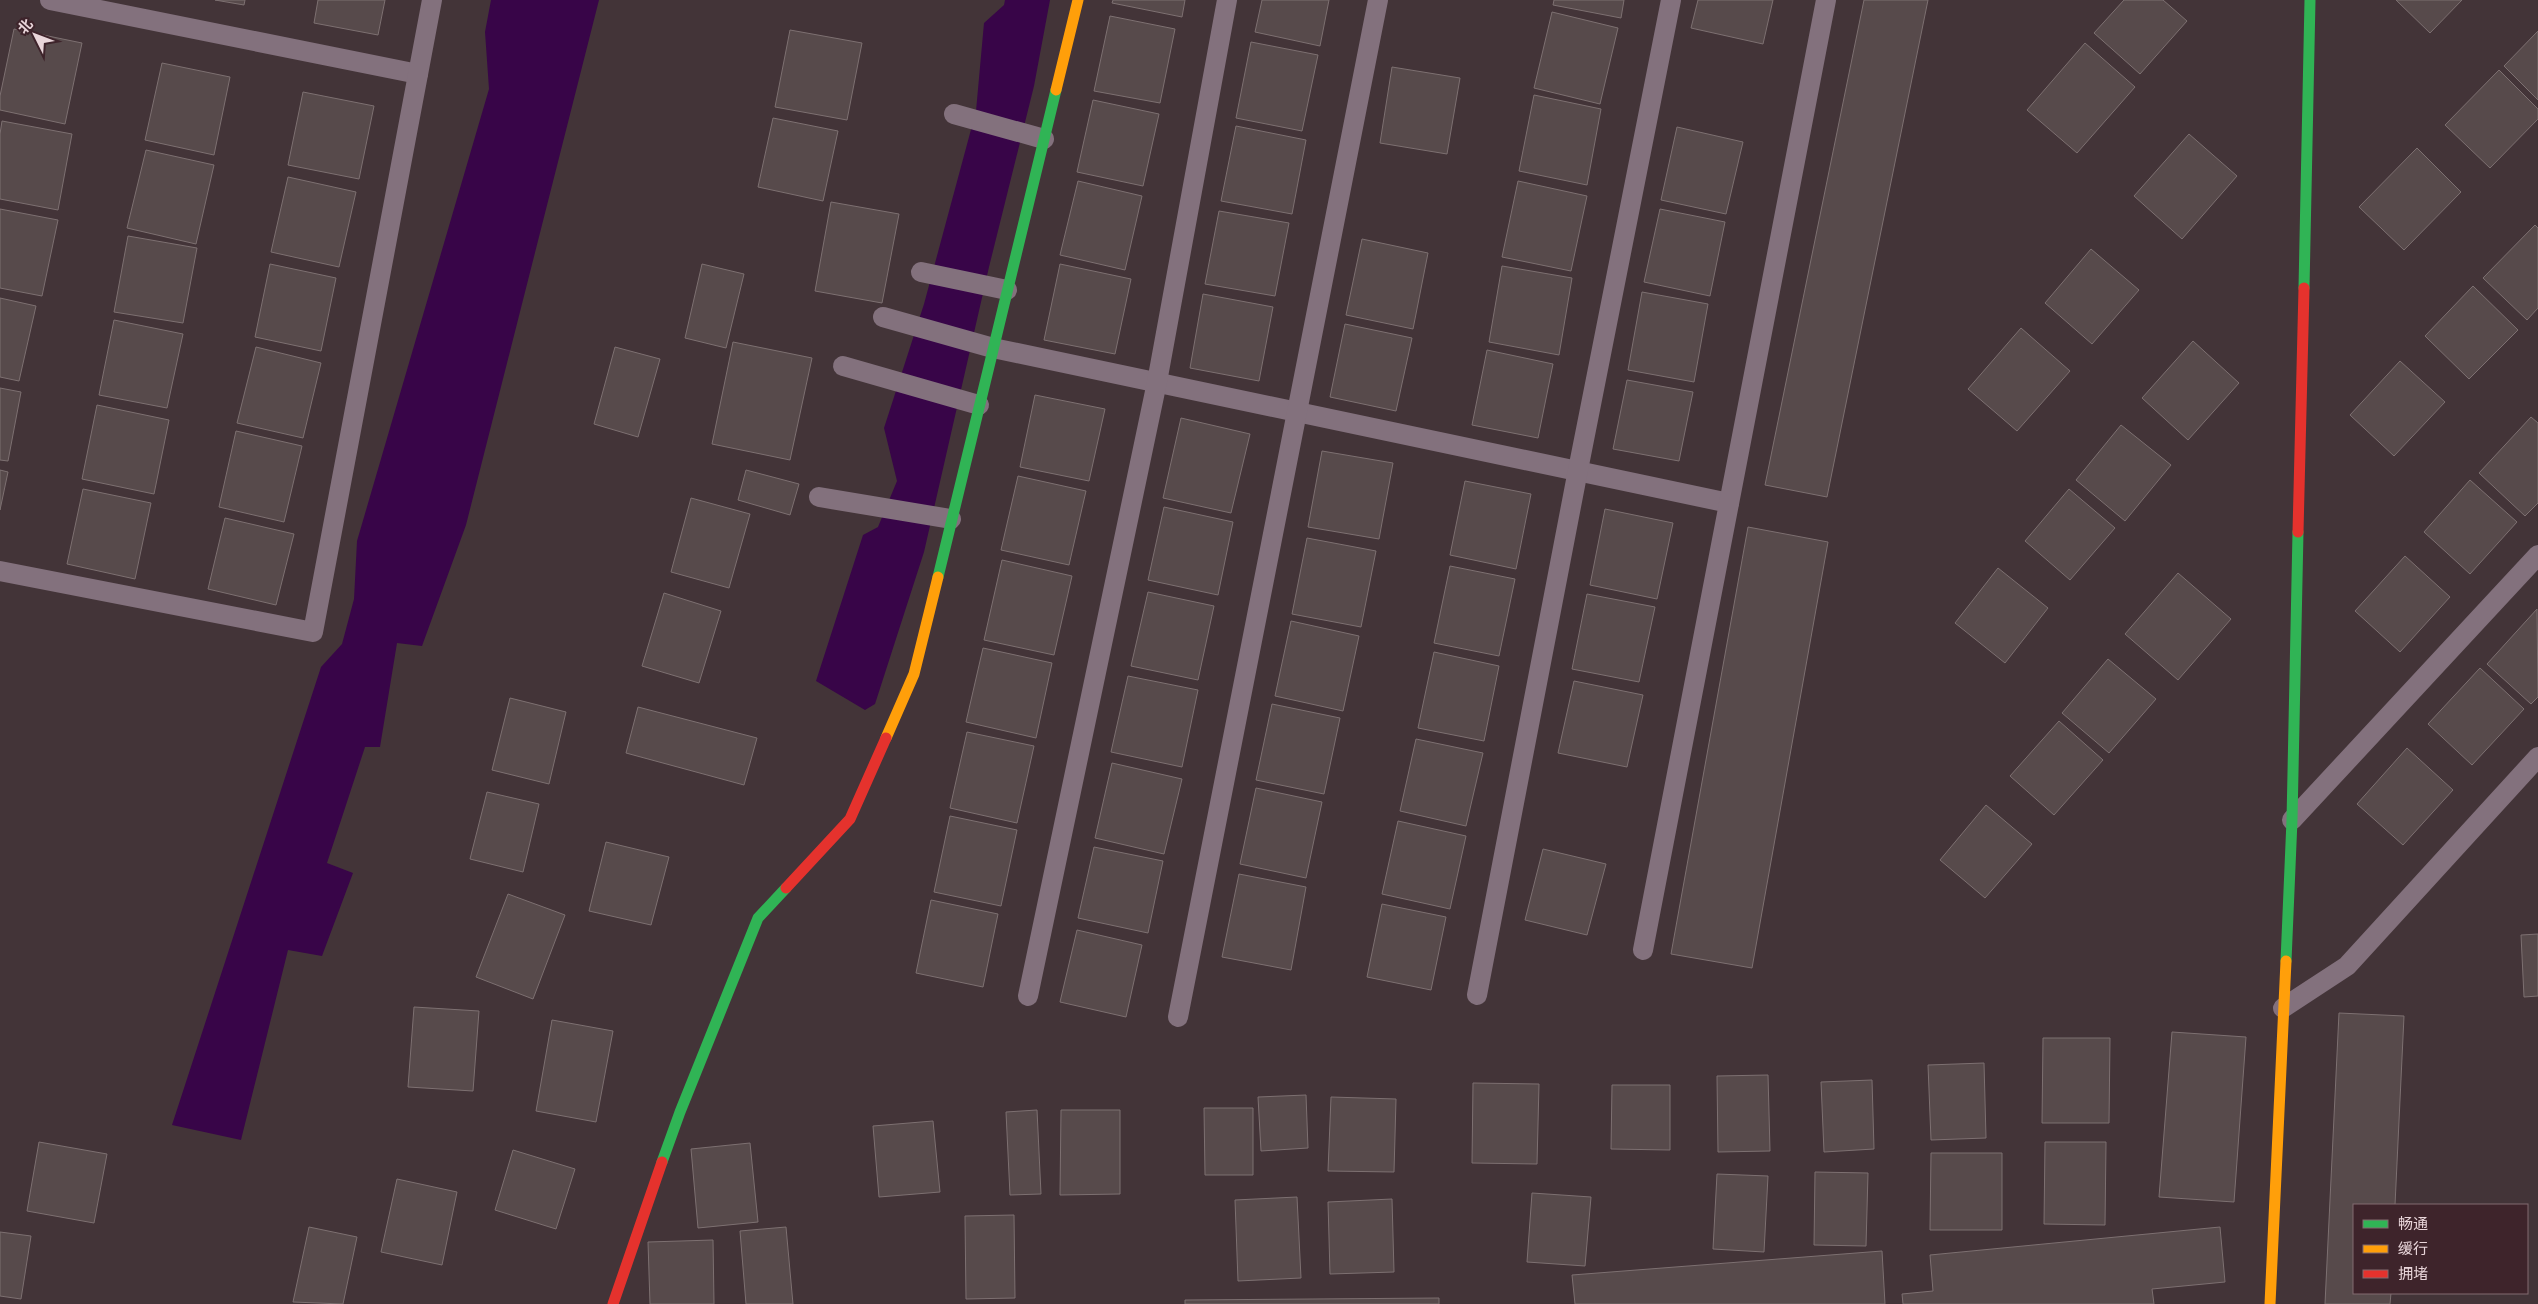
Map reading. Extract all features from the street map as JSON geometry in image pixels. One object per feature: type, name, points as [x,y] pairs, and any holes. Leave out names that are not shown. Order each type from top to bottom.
[{"type":"street","points":[[613,1304],[680,1112],[758,918],[850,819],[914,674],[1077,0]]},
{"type":"street","points":[[2270,1304],[2292,820],[2310,0]]},
{"type":"lane","points":[[50,0],[418,74]]},
{"type":"lane","points":[[0,571],[313,632],[432,0]]},
{"type":"lane","points":[[1028,996],[1156,382],[1227,0]]},
{"type":"lane","points":[[1178,1017],[1378,0]]},
{"type":"lane","points":[[1477,995],[1578,470],[1672,0]]},
{"type":"lane","points":[[1642,950],[1826,0]]},
{"type":"lane","points":[[954,114],[1044,138]]},
{"type":"lane","points":[[921,272],[1007,290]]},
{"type":"lane","points":[[883,317],[993,348],[1578,470],[1729,504]]},
{"type":"lane","points":[[843,366],[979,404]]},
{"type":"lane","points":[[819,498],[951,519]]},
{"type":"lane","points":[[2292,820],[2538,555]]},
{"type":"lane","points":[[2283,1008],[2347,966],[2538,757]]},
{"type":"shaded area","points":[[491,0],[599,0],[466,525],[422,646],[397,643],[380,747],[365,747],[327,863],[353,873],[322,956],[288,950],[241,1140],[172,1125],[321,667],[342,644],[354,599],[357,541],[489,89],[485,32]]},
{"type":"shaded area","points":[[1005,0],[1050,0],[1034,86],[989,267],[924,552],[875,704],[865,710],[816,681],[863,535],[878,527],[897,481],[884,428],[924,304],[976,111],[984,23],[1004,5]]},
{"type":"building","points":[[215,0],[245,0],[244,5]]},
{"type":"building","points":[[318,0],[385,0],[378,35],[314,23]]},
{"type":"building","points":[[1113,0],[1185,0],[1182,17],[1112,3]]},
{"type":"building","points":[[1262,0],[1329,0],[1320,46],[1255,32]]},
{"type":"building","points":[[1554,0],[1624,0],[1621,18],[1553,5]]},
{"type":"building","points":[[1698,0],[1773,0],[1763,44],[1691,28]]},
{"type":"building","points":[[1864,0],[1928,0],[1827,497],[1765,485]]},
{"type":"building","points":[[2124,0],[2163,0],[2187,21],[2140,74],[2094,33]]},
{"type":"building","points":[[2396,0],[2462,0],[2430,33]]},
{"type":"building","points":[[1552,12],[1618,28],[1600,104],[1534,88]]},
{"type":"building","points":[[1110,16],[1175,29],[1160,103],[1094,91]]},
{"type":"building","points":[[14,29],[82,43],[65,124],[0,110],[0,96]]},
{"type":"building","points":[[790,30],[862,43],[847,120],[775,107]]},
{"type":"building","points":[[2538,31],[2538,100],[2504,66]]},
{"type":"building","points":[[1251,42],[1318,55],[1302,131],[1236,118]]},
{"type":"building","points":[[2085,43],[2135,87],[2077,153],[2027,110]]},
{"type":"building","points":[[162,63],[230,77],[214,155],[145,140]]},
{"type":"building","points":[[1392,67],[1460,78],[1447,154],[1380,143]]},
{"type":"building","points":[[2499,70],[2538,109],[2538,119],[2490,168],[2445,125]]},
{"type":"building","points":[[303,92],[374,106],[359,179],[288,165]]},
{"type":"building","points":[[1534,95],[1601,109],[1587,185],[1519,171]]},
{"type":"building","points":[[1093,100],[1159,114],[1143,186],[1077,172]]},
{"type":"building","points":[[773,118],[838,131],[823,201],[758,187]]},
{"type":"building","points":[[2,121],[72,134],[58,210],[0,199],[0,134]]},
{"type":"building","points":[[1236,126],[1306,140],[1292,214],[1221,201]]},
{"type":"building","points":[[1677,127],[1743,142],[1726,214],[1661,200]]},
{"type":"building","points":[[2189,134],[2237,176],[2182,239],[2134,196]]},
{"type":"building","points":[[2417,148],[2461,192],[2404,250],[2359,207]]},
{"type":"building","points":[[146,150],[214,165],[196,244],[127,228]]},
{"type":"building","points":[[288,177],[356,192],[339,267],[271,252]]},
{"type":"building","points":[[1078,181],[1142,196],[1125,270],[1060,255]]},
{"type":"building","points":[[1518,181],[1587,196],[1571,271],[1502,257]]},
{"type":"building","points":[[831,202],[899,214],[882,303],[815,291]]},
{"type":"building","points":[[0,209],[58,220],[42,296],[0,288]]},
{"type":"building","points":[[1660,209],[1725,222],[1710,296],[1644,282]]},
{"type":"building","points":[[1219,211],[1289,223],[1275,296],[1205,284]]},
{"type":"building","points":[[2535,225],[2538,228],[2538,308],[2527,320],[2483,278]]},
{"type":"building","points":[[128,236],[197,248],[183,323],[114,312]]},
{"type":"building","points":[[1362,239],[1428,253],[1413,329],[1346,315]]},
{"type":"building","points":[[2091,249],[2139,290],[2092,344],[2045,303]]},
{"type":"building","points":[[270,264],[336,278],[321,351],[255,337]]},
{"type":"building","points":[[702,264],[744,274],[726,348],[685,338]]},
{"type":"building","points":[[1060,264],[1131,279],[1115,354],[1044,340]]},
{"type":"building","points":[[1502,266],[1572,278],[1559,355],[1489,342]]},
{"type":"building","points":[[2473,286],[2518,330],[2469,379],[2425,336]]},
{"type":"building","points":[[1642,292],[1708,304],[1694,382],[1628,370]]},
{"type":"building","points":[[1203,294],[1273,307],[1259,381],[1190,368]]},
{"type":"building","points":[[0,298],[36,306],[19,381],[0,377]]},
{"type":"building","points":[[114,320],[183,334],[167,408],[99,395]]},
{"type":"building","points":[[1345,324],[1412,338],[1396,411],[1330,397]]},
{"type":"building","points":[[2021,328],[2070,371],[2017,431],[1968,389]]},
{"type":"building","points":[[2193,341],[2239,383],[2188,440],[2142,398]]},
{"type":"building","points":[[733,342],[812,358],[790,460],[712,444]]},
{"type":"building","points":[[256,347],[321,363],[303,438],[237,423]]},
{"type":"building","points":[[615,347],[660,359],[638,437],[594,424]]},
{"type":"building","points":[[1487,350],[1553,364],[1538,438],[1472,425]]},
{"type":"building","points":[[2400,361],[2445,402],[2394,456],[2350,415]]},
{"type":"building","points":[[1627,380],[1693,392],[1679,461],[1613,449]]},
{"type":"building","points":[[0,388],[21,392],[8,461],[0,460]]},
{"type":"building","points":[[1035,395],[1105,409],[1089,481],[1020,467]]},
{"type":"building","points":[[97,405],[169,420],[154,494],[82,479]]},
{"type":"building","points":[[2531,417],[2538,423],[2538,503],[2525,516],[2479,473]]},
{"type":"building","points":[[1181,418],[1250,434],[1231,513],[1163,498]]},
{"type":"building","points":[[2121,425],[2171,465],[2125,521],[2076,480]]},
{"type":"building","points":[[236,431],[302,446],[284,522],[219,507]]},
{"type":"building","points":[[1322,451],[1393,463],[1379,539],[1308,527]]},
{"type":"building","points":[[0,470],[8,472],[0,510]]},
{"type":"building","points":[[746,470],[799,484],[790,515],[738,500]]},
{"type":"building","points":[[1018,476],[1086,491],[1069,565],[1001,550]]},
{"type":"building","points":[[2470,480],[2517,522],[2470,574],[2424,532]]},
{"type":"building","points":[[1465,481],[1531,494],[1516,569],[1450,555]]},
{"type":"building","points":[[83,489],[151,503],[135,579],[67,564]]},
{"type":"building","points":[[2069,489],[2115,528],[2070,580],[2025,541]]},
{"type":"building","points":[[691,498],[750,514],[729,588],[671,572]]},
{"type":"building","points":[[1164,507],[1233,522],[1218,595],[1148,580]]},
{"type":"building","points":[[1605,509],[1673,523],[1657,599],[1590,585]]},
{"type":"building","points":[[225,518],[294,534],[276,605],[208,589]]},
{"type":"building","points":[[1748,527],[1828,542],[1752,968],[1671,954]]},
{"type":"building","points":[[1307,538],[1376,551],[1361,627],[1292,614]]},
{"type":"building","points":[[2405,556],[2450,597],[2400,652],[2355,611]]},
{"type":"building","points":[[1002,560],[1072,576],[1054,655],[984,640]]},
{"type":"building","points":[[1450,566],[1515,579],[1499,656],[1434,643]]},
{"type":"building","points":[[1998,568],[2048,608],[2005,663],[1955,623]]},
{"type":"building","points":[[2178,573],[2231,619],[2178,680],[2125,634]]},
{"type":"building","points":[[1148,592],[1214,606],[1198,680],[1131,666]]},
{"type":"building","points":[[664,593],[721,611],[699,683],[642,666]]},
{"type":"building","points":[[1587,594],[1655,607],[1639,682],[1572,669]]},
{"type":"building","points":[[2537,609],[2538,697],[2531,704],[2487,664]]},
{"type":"building","points":[[1291,621],[1359,636],[1343,711],[1275,696]]},
{"type":"building","points":[[983,648],[1052,663],[1036,738],[966,722]]},
{"type":"building","points":[[1434,652],[1499,666],[1484,741],[1418,728]]},
{"type":"building","points":[[2108,659],[2156,699],[2109,753],[2062,713]]},
{"type":"building","points":[[2480,668],[2524,709],[2472,765],[2428,724]]},
{"type":"building","points":[[1128,676],[1198,690],[1182,767],[1111,752]]},
{"type":"building","points":[[1574,681],[1643,695],[1627,767],[1558,753]]},
{"type":"building","points":[[510,698],[566,712],[549,784],[492,770]]},
{"type":"building","points":[[1272,704],[1340,718],[1324,794],[1256,780]]},
{"type":"building","points":[[638,707],[757,738],[744,785],[626,753]]},
{"type":"building","points":[[2059,721],[2103,760],[2054,815],[2010,776]]},
{"type":"building","points":[[967,732],[1034,746],[1017,823],[950,808]]},
{"type":"building","points":[[1416,739],[1483,753],[1466,826],[1400,811]]},
{"type":"building","points":[[2407,748],[2453,790],[2403,845],[2357,804]]},
{"type":"building","points":[[1112,763],[1182,779],[1164,854],[1095,838]]},
{"type":"building","points":[[1256,788],[1322,802],[1306,878],[1240,864]]},
{"type":"building","points":[[487,792],[539,804],[523,872],[470,859]]},
{"type":"building","points":[[1986,805],[2032,844],[1985,898],[1940,860]]},
{"type":"building","points":[[950,816],[1017,830],[1001,906],[934,892]]},
{"type":"building","points":[[1398,821],[1466,836],[1450,909],[1382,894]]},
{"type":"building","points":[[606,842],[669,857],[651,925],[589,911]]},
{"type":"building","points":[[1094,847],[1163,861],[1148,933],[1078,918]]},
{"type":"building","points":[[1543,849],[1606,864],[1587,935],[1525,920]]},
{"type":"building","points":[[1239,874],[1306,887],[1291,970],[1222,957]]},
{"type":"building","points":[[508,894],[565,915],[533,999],[476,977]]},
{"type":"building","points":[[931,900],[998,914],[983,987],[916,973]]},
{"type":"building","points":[[1382,904],[1446,917],[1431,990],[1367,977]]},
{"type":"building","points":[[1077,930],[1142,945],[1126,1017],[1060,1002]]},
{"type":"building","points":[[2538,934],[2538,996],[2524,997],[2521,935]]},
{"type":"building","points":[[414,1007],[479,1011],[473,1091],[408,1087]]},
{"type":"building","points":[[2339,1013],[2404,1016],[2395,1204],[2353,1204],[2353,1294],[2391,1294],[2390,1304],[2325,1304]]},
{"type":"building","points":[[552,1020],[613,1031],[596,1122],[536,1111]]},
{"type":"building","points":[[2172,1032],[2246,1037],[2234,1202],[2159,1197]]},
{"type":"building","points":[[2043,1038],[2110,1038],[2109,1123],[2042,1123]]},
{"type":"building","points":[[1984,1063],[1986,1138],[1931,1140],[1928,1065]]},
{"type":"building","points":[[1768,1075],[1770,1151],[1718,1152],[1717,1076]]},
{"type":"building","points":[[1872,1080],[1874,1149],[1824,1152],[1821,1082]]},
{"type":"building","points":[[1473,1083],[1539,1084],[1537,1164],[1472,1163]]},
{"type":"building","points":[[1612,1085],[1670,1085],[1670,1150],[1611,1149]]},
{"type":"building","points":[[1306,1095],[1308,1148],[1261,1151],[1258,1097]]},
{"type":"building","points":[[1331,1097],[1396,1099],[1394,1172],[1328,1171]]},
{"type":"building","points":[[1204,1108],[1253,1108],[1253,1175],[1205,1175]]},
{"type":"building","points":[[1037,1110],[1041,1194],[1010,1195],[1006,1112]]},
{"type":"building","points":[[1061,1110],[1120,1110],[1120,1194],[1060,1195]]},
{"type":"building","points":[[933,1121],[940,1192],[879,1197],[873,1126]]},
{"type":"building","points":[[39,1142],[107,1154],[94,1223],[27,1211]]},
{"type":"building","points":[[2045,1142],[2106,1142],[2105,1225],[2044,1224]]},
{"type":"building","points":[[750,1143],[758,1222],[698,1228],[691,1149]]},
{"type":"building","points":[[513,1150],[575,1169],[556,1229],[495,1210]]},
{"type":"building","points":[[1931,1153],[2002,1153],[2002,1230],[1930,1230]]},
{"type":"building","points":[[1815,1172],[1868,1173],[1866,1246],[1814,1245]]},
{"type":"building","points":[[1717,1174],[1768,1176],[1764,1252],[1713,1249]]},
{"type":"building","points":[[397,1179],[457,1192],[442,1265],[381,1252]]},
{"type":"building","points":[[1532,1193],[1591,1197],[1585,1266],[1527,1262]]},
{"type":"building","points":[[1297,1197],[1301,1278],[1238,1281],[1235,1200]]},
{"type":"building","points":[[1392,1199],[1394,1272],[1330,1274],[1328,1202]]},
{"type":"building","points":[[1014,1215],[1015,1298],[966,1299],[965,1216]]},
{"type":"building","points":[[309,1227],[357,1237],[343,1304],[293,1302]]},
{"type":"building","points":[[786,1227],[793,1304],[746,1304],[740,1231]]},
{"type":"building","points":[[2220,1227],[2225,1282],[2152,1289],[2154,1304],[1903,1304],[1902,1294],[1933,1291],[1930,1255]]},
{"type":"building","points":[[0,1232],[31,1236],[21,1299],[0,1296]]},
{"type":"building","points":[[713,1240],[714,1304],[650,1304],[648,1242]]},
{"type":"building","points":[[1882,1251],[1885,1304],[1575,1304],[1572,1275]]},
{"type":"building","points":[[1439,1298],[1439,1304],[1185,1304],[1185,1300]]},
{"type":"traffic: fast","points":[[2304,288],[2310,0]]},
{"type":"traffic: fast","points":[[938,577],[1056,90]]},
{"type":"traffic: fast","points":[[2286,961],[2292,820],[2298,532]]},
{"type":"traffic: fast","points":[[662,1162],[680,1112],[758,918],[786,888]]},
{"type":"traffic: slow","points":[[1056,90],[1078,0]]},
{"type":"traffic: slow","points":[[886,738],[914,674],[938,577]]},
{"type":"traffic: slow","points":[[2270,1304],[2286,961]]},
{"type":"traffic: jam","points":[[2298,532],[2304,288]]},
{"type":"traffic: jam","points":[[786,888],[850,819],[886,738]]},
{"type":"traffic: jam","points":[[613,1304],[662,1162]]}]
